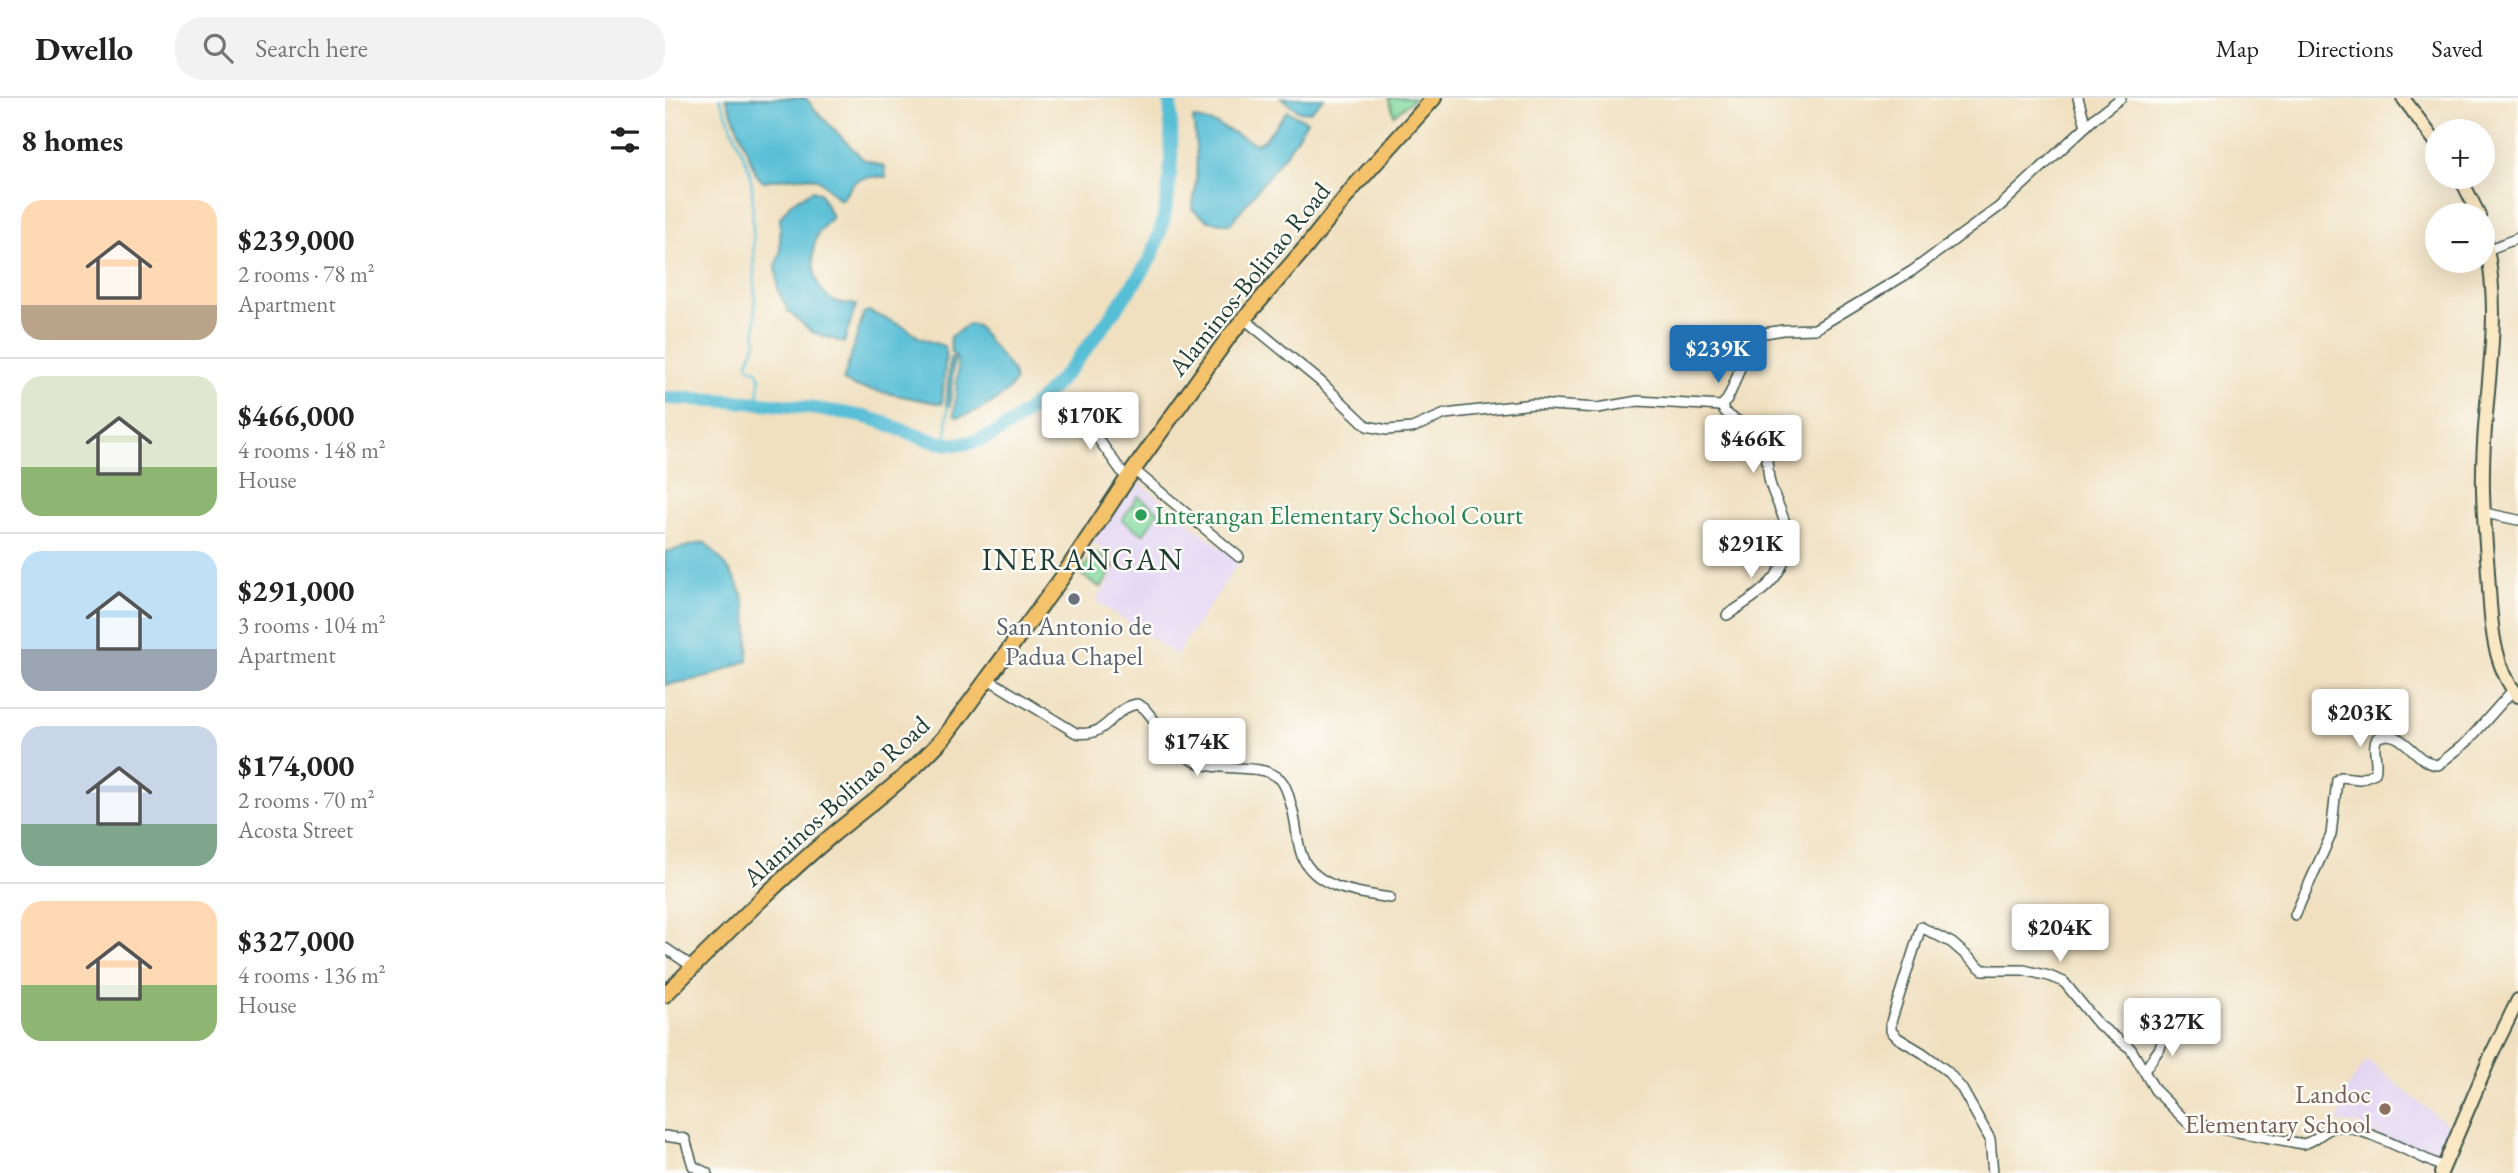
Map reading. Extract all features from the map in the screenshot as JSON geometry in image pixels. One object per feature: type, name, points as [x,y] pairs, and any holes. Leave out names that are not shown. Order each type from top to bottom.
[{"type":"main road","name":"Alaminos-Bolinao Road","points":[[665,995],[793,871],[930,754],[1062,579],[1131,474],[1243,318],[1307,246],[1353,188],[1434,98]]},
{"type":"street","points":[[2078,98],[2086,126]]},
{"type":"street","points":[[1243,318],[1321,382],[1367,426],[1376,429],[1412,428],[1452,413],[1533,404],[1598,408],[1638,401],[1721,406],[1733,390],[1749,345],[1759,334],[1815,329],[1912,271],[1999,207],[2086,126],[2121,98]]},
{"type":"street","points":[[2403,98],[2425,128]]},
{"type":"street","points":[[2495,247],[2518,238]]},
{"type":"street","points":[[2295,915],[2330,835],[2337,780],[2341,777],[2360,779],[2375,773],[2378,761],[2374,745],[2377,738],[2384,735],[2396,736],[2425,762],[2438,765],[2467,742],[2516,693],[2501,666],[2494,635],[2485,513],[2483,473],[2493,311],[2489,273]]},
{"type":"street","points":[[1721,406],[1727,414],[1753,430],[1763,442],[1769,479],[1786,529],[1787,554],[1776,577],[1767,587],[1727,615]]},
{"type":"street","points":[[1076,408],[1131,474],[1239,557]]},
{"type":"street","points":[[2485,513],[2518,520]]},
{"type":"street","points":[[988,679],[1076,733],[1087,735],[1097,732],[1126,708],[1137,704],[1144,708],[1174,746],[1191,759],[1202,764],[1257,769],[1276,776],[1283,781],[1287,790],[1295,816],[1301,853],[1312,871],[1337,887],[1390,898]]},
{"type":"street","points":[[1993,1173],[1990,1139],[1962,1089],[1947,1071],[1891,1031],[1891,1022],[1920,928],[1925,928],[1952,943],[1983,970],[2024,970],[2063,981],[2099,1025],[2131,1049],[2155,1090],[2193,1125],[2303,1144],[2311,1142],[2332,1127],[2350,1127],[2442,1170],[2492,1053],[2518,1000]]},
{"type":"street","points":[[665,948],[693,967]]},
{"type":"street","points":[[2144,1070],[2158,1052],[2169,1023]]},
{"type":"street","points":[[665,1136],[685,1139],[693,1166],[707,1173]]},
{"type":"shaded area","points":[[1135,479],[1239,562],[1176,655],[1096,601],[1120,563],[1093,542]]},
{"type":"shaded area","name":"Landoc Elementary School","points":[[2367,1060],[2459,1134],[2445,1165],[2377,1135],[2360,1124],[2338,1123],[2345,1092]]},
{"type":"green space","points":[[1389,98],[1415,98],[1394,115]]},
{"type":"green space","name":"Interangan Elementary School Court","points":[[1138,496],[1159,511],[1143,534],[1122,520]]},
{"type":"green space","points":[[1095,552],[1115,566],[1101,588],[1080,574]]},
{"type":"water","points":[[726,98],[806,98],[863,159],[885,167],[886,177],[867,177],[854,182],[840,200],[822,182],[814,178],[762,181],[756,174]]},
{"type":"water","points":[[1281,98],[1324,98],[1310,112],[1299,111]]},
{"type":"water","points":[[1287,111],[1307,121],[1288,151],[1230,224],[1209,221],[1192,209],[1197,164],[1193,118],[1216,124],[1256,144],[1264,140]]},
{"type":"water","points":[[813,190],[820,193],[832,217],[815,242],[813,261],[817,280],[821,289],[834,301],[856,305],[844,343],[812,332],[788,311],[778,290],[776,265],[780,253],[780,218],[790,204]]},
{"type":"water","points":[[868,311],[905,327],[920,338],[944,346],[946,351],[942,404],[856,387],[843,381],[864,313]]},
{"type":"water","points":[[969,324],[977,326],[1013,372],[1015,381],[1004,394],[990,404],[958,417],[954,415],[958,370],[956,356],[951,353],[950,337]]},
{"type":"water","points":[[954,357],[950,406],[946,405],[950,358]]},
{"type":"water","points":[[704,542],[734,578],[744,600],[748,660],[708,677],[665,685],[665,552]]},
{"type":"waterway","points":[[720,98],[749,169],[752,186],[756,343],[748,363],[750,368],[757,370],[760,377],[758,403]]},
{"type":"waterway","points":[[665,398],[766,403],[816,409],[865,417],[944,443],[980,440],[1004,428],[1028,411],[1072,366],[1109,319],[1152,255],[1162,225],[1170,178],[1170,98]]},
{"type":"waterway","points":[[946,443],[948,405]]},
{"type":"place","name":"Interangan Elementary School Court","points":[[1141,515]]},
{"type":"place","name":"San Antonio de Padua Chapel","points":[[1074,599]]},
{"type":"place","name":"Landoc Elementary School","points":[[2385,1109]]},
{"type":"district","name":"INERANGAN","points":[[1083,559]]}]
